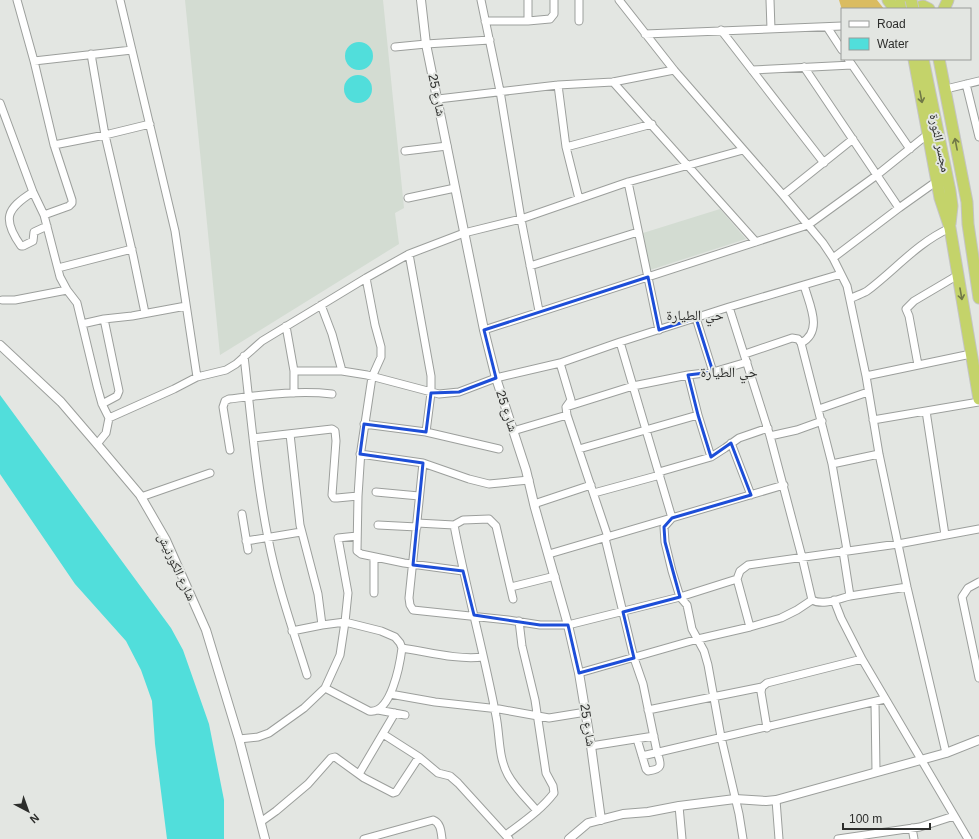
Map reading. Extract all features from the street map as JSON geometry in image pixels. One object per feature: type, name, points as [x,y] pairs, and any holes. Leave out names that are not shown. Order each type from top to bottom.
[{"type":"highway","points":[[888,0],[894,8]]},
{"type":"highway","points":[[916,8],[923,6],[927,8]]},
{"type":"highway","points":[[937,60],[946,89],[967,202],[968,224],[979,298]]},
{"type":"highway","name":"مجسر الثورة","points":[[937,60],[953,191],[950,228]]},
{"type":"highway","points":[[916,61],[940,198],[950,228],[979,399]]},
{"type":"highway","name":"مجسر الثورة","points":[[916,61],[953,191],[968,224]]},
{"type":"street","points":[[17,0],[34,61],[54,145],[72,203],[69,206],[44,216]]},
{"type":"street","points":[[120,0],[176,231],[196,377]]},
{"type":"street","name":"شارع 25","points":[[421,0],[426,44],[484,330],[496,378],[528,480],[549,554],[579,673],[601,820]]},
{"type":"street","points":[[481,0],[500,92],[521,219],[539,311]]},
{"type":"street","points":[[528,0],[528,21]]},
{"type":"street","points":[[485,21],[550,20],[554,14],[554,0]]},
{"type":"street","points":[[579,0],[579,21]]},
{"type":"street","points":[[619,0],[674,70],[808,225],[833,258],[848,286],[866,376],[879,454],[907,587],[946,752]]},
{"type":"street","points":[[770,0],[772,29]]},
{"type":"street","points":[[645,34],[841,26]]},
{"type":"street","points":[[826,27],[841,49]]},
{"type":"street","points":[[721,30],[824,163]]},
{"type":"street","points":[[395,47],[490,40]]},
{"type":"street","points":[[34,61],[132,50]]},
{"type":"street","points":[[91,54],[105,135],[132,249],[145,313]]},
{"type":"street","points":[[752,70],[804,67],[850,62],[910,149]]},
{"type":"street","points":[[804,67],[900,208]]},
{"type":"street","points":[[438,99],[558,85],[613,82],[674,70]]},
{"type":"street","points":[[946,89],[979,81]]},
{"type":"street","points":[[613,82],[756,242]]},
{"type":"street","points":[[966,84],[979,137]]},
{"type":"street","points":[[558,85],[566,147],[580,199]]},
{"type":"street","points":[[0,103],[32,192],[44,216],[60,277],[67,290],[77,303],[102,404],[109,418],[106,433],[97,444]]},
{"type":"street","points":[[54,145],[150,124]]},
{"type":"street","points":[[566,147],[652,124]]},
{"type":"street","points":[[484,330],[808,225],[877,176],[928,134]]},
{"type":"street","points":[[783,195],[854,139]]},
{"type":"street","points":[[405,151],[447,146]]},
{"type":"street","points":[[109,418],[174,389],[196,377],[226,370],[236,364],[262,341],[366,278],[409,254],[464,233],[521,219],[628,182],[743,150]]},
{"type":"street","points":[[833,258],[937,181]]},
{"type":"street","points":[[628,182],[659,330]]},
{"type":"street","points":[[408,198],[455,188]]},
{"type":"street","points":[[32,192],[21,199],[10,212],[8,223],[20,246],[33,241],[34,232],[47,226]]},
{"type":"street","points":[[850,299],[866,292],[921,244],[950,228]]},
{"type":"street","points":[[530,266],[638,232]]},
{"type":"street","points":[[58,268],[132,249]]},
{"type":"street","points":[[409,254],[431,376],[431,393],[426,432]]},
{"type":"street","points":[[294,371],[342,371],[372,377],[431,393],[439,394],[459,392],[496,378],[560,363],[729,307],[841,274]]},
{"type":"street","points":[[918,365],[909,316],[906,309],[914,301],[958,275]]},
{"type":"street","points":[[366,278],[371,307],[381,347],[381,357],[372,377],[360,454],[357,536],[358,553],[413,565],[463,571]]},
{"type":"street","points":[[801,343],[807,340],[814,330],[814,320],[804,285]]},
{"type":"street","points":[[2,300],[15,300],[67,290]]},
{"type":"street","points":[[321,305],[332,334],[342,371]]},
{"type":"street","points":[[82,324],[186,306]]},
{"type":"street","points":[[729,307],[769,432],[784,485],[812,600]]},
{"type":"street","points":[[696,318],[713,372]]},
{"type":"street","points":[[102,404],[117,396],[119,391],[104,319]]},
{"type":"street","points":[[286,326],[294,371],[294,393]]},
{"type":"street","points":[[744,354],[792,338],[798,339],[801,343],[832,464],[850,596]]},
{"type":"street","points":[[620,342],[672,518]]},
{"type":"street","name":"شارع الكورنيش","points":[[0,346],[61,402],[97,444],[141,497],[166,540],[206,630],[239,739],[266,839]]},
{"type":"street","points":[[866,376],[971,354]]},
{"type":"street","points":[[244,356],[253,438],[268,537],[292,631],[307,675]]},
{"type":"street","points":[[566,407],[633,386],[688,374],[713,372],[747,362]]},
{"type":"street","points":[[560,363],[571,400],[566,407],[567,415],[594,493],[607,537],[623,612],[634,658],[641,677],[657,752],[661,763],[658,768],[648,771],[646,769],[638,739]]},
{"type":"street","points":[[688,374],[698,415],[711,457]]},
{"type":"street","points":[[230,450],[223,407],[225,401],[229,399],[294,393],[316,392],[332,394]]},
{"type":"street","points":[[818,409],[868,392]]},
{"type":"street","points":[[873,420],[979,402]]},
{"type":"street","points":[[926,411],[945,535]]},
{"type":"street","points":[[513,431],[567,415]]},
{"type":"street","points":[[579,449],[698,415]]},
{"type":"street","points":[[594,493],[660,474],[711,457],[739,438],[769,432],[797,430],[822,421]]},
{"type":"street","points":[[364,424],[426,432],[499,450]]},
{"type":"street","points":[[253,438],[332,429],[335,431],[336,442],[332,495],[334,498],[358,496]]},
{"type":"street","points":[[290,434],[301,532],[318,594],[322,625]]},
{"type":"street","points":[[731,443],[751,494]]},
{"type":"street","points":[[360,454],[423,464],[489,484],[528,480]]},
{"type":"street","points":[[832,464],[879,454]]},
{"type":"street","points":[[423,464],[409,598],[410,605],[413,610],[474,615],[540,625],[568,625],[680,597],[737,579]]},
{"type":"street","points":[[141,497],[210,472]]},
{"type":"street","points":[[534,504],[591,485]]},
{"type":"street","points":[[549,554],[784,485]]},
{"type":"street","points":[[376,492],[419,496]]},
{"type":"street","points":[[242,514],[248,550]]},
{"type":"street","points":[[672,518],[664,527],[672,572],[680,597],[687,606],[692,629],[704,651],[708,665],[721,737],[739,814],[743,839]]},
{"type":"street","points":[[378,525],[454,524],[463,520],[489,519],[496,526],[513,599]]},
{"type":"street","points":[[454,524],[463,571],[496,715],[499,745],[508,776],[537,811]]},
{"type":"street","points":[[750,627],[737,579],[740,571],[748,565],[898,544],[979,530]]},
{"type":"street","points":[[246,541],[301,532]]},
{"type":"street","points":[[239,739],[258,737],[269,733],[304,708],[325,688],[340,655],[348,593],[338,538],[357,536]]},
{"type":"street","points":[[374,557],[374,593]]},
{"type":"street","points":[[511,587],[555,576]]},
{"type":"street","points":[[979,582],[968,588],[962,597],[979,678]]},
{"type":"street","points":[[812,600],[822,602],[907,587]]},
{"type":"street","points":[[579,673],[698,639],[782,618],[812,600]]},
{"type":"street","points":[[834,600],[841,618],[862,659],[968,839]]},
{"type":"street","points":[[383,734],[419,757],[438,773],[450,776],[508,837],[548,802],[554,793],[553,786],[546,773],[537,715],[522,646],[519,621]]},
{"type":"street","points":[[292,631],[345,622],[381,631],[396,637],[400,643],[402,648],[398,674],[390,694],[383,706],[378,710],[374,712],[369,711],[325,688]]},
{"type":"street","points":[[402,648],[452,656],[474,658],[483,657]]},
{"type":"street","points":[[648,710],[762,687],[767,683],[862,659]]},
{"type":"street","points":[[762,687],[761,692],[767,728]]},
{"type":"street","points":[[390,694],[549,718],[586,712]]},
{"type":"street","points":[[642,756],[721,737],[767,728],[885,699]]},
{"type":"street","points":[[875,702],[876,771]]},
{"type":"street","points":[[378,710],[405,716]]},
{"type":"street","points":[[359,774],[395,714]]},
{"type":"street","points":[[591,746],[654,736]]},
{"type":"street","points":[[569,839],[588,823],[623,814],[648,812],[679,806],[735,799],[766,801],[776,800],[946,752],[979,740]]},
{"type":"street","points":[[262,821],[308,784],[331,758],[335,757],[364,778],[393,793],[396,792],[419,757]]},
{"type":"street","points":[[776,800],[779,839]]},
{"type":"street","points":[[679,806],[682,839]]},
{"type":"street","points":[[838,839],[920,827],[954,816]]},
{"type":"street","points":[[364,839],[433,820],[437,821],[439,825],[442,839]]},
{"type":"street","points":[[912,828],[914,839]]},
{"type":"highlighted area","points":[[648,277],[659,330],[696,318],[713,372],[688,375],[711,457],[731,443],[751,495],[672,518],[664,527],[665,542],[680,597],[623,612],[634,658],[579,673],[568,625],[540,625],[474,615],[463,571],[413,565],[423,463],[360,454],[364,424],[426,432],[431,393],[459,392],[496,378],[484,330]]},
{"type":"shaded area","points":[[185,0],[383,0],[404,208],[395,213],[399,244],[220,355]]},
{"type":"shaded area","points":[[839,0],[877,0],[883,8],[841,8]]},
{"type":"shaded area","points":[[720,209],[746,239],[650,270],[643,233]]},
{"type":"water","points":[[359,42],[369,46],[373,56],[369,66],[359,70],[349,66],[345,56],[349,46]]},
{"type":"water","points":[[358,75],[368,79],[372,89],[368,99],[358,103],[348,99],[344,89],[348,79]]},
{"type":"water","points":[[0,395],[171,628],[183,650],[209,724],[224,800],[224,839],[167,839],[155,744],[152,701],[141,670],[126,641],[75,584],[0,474]]},
{"type":"district","name":"حي الطيارة","points":[[695,315]]},
{"type":"district","name":"حي الطيارة","points":[[729,372]]}]
